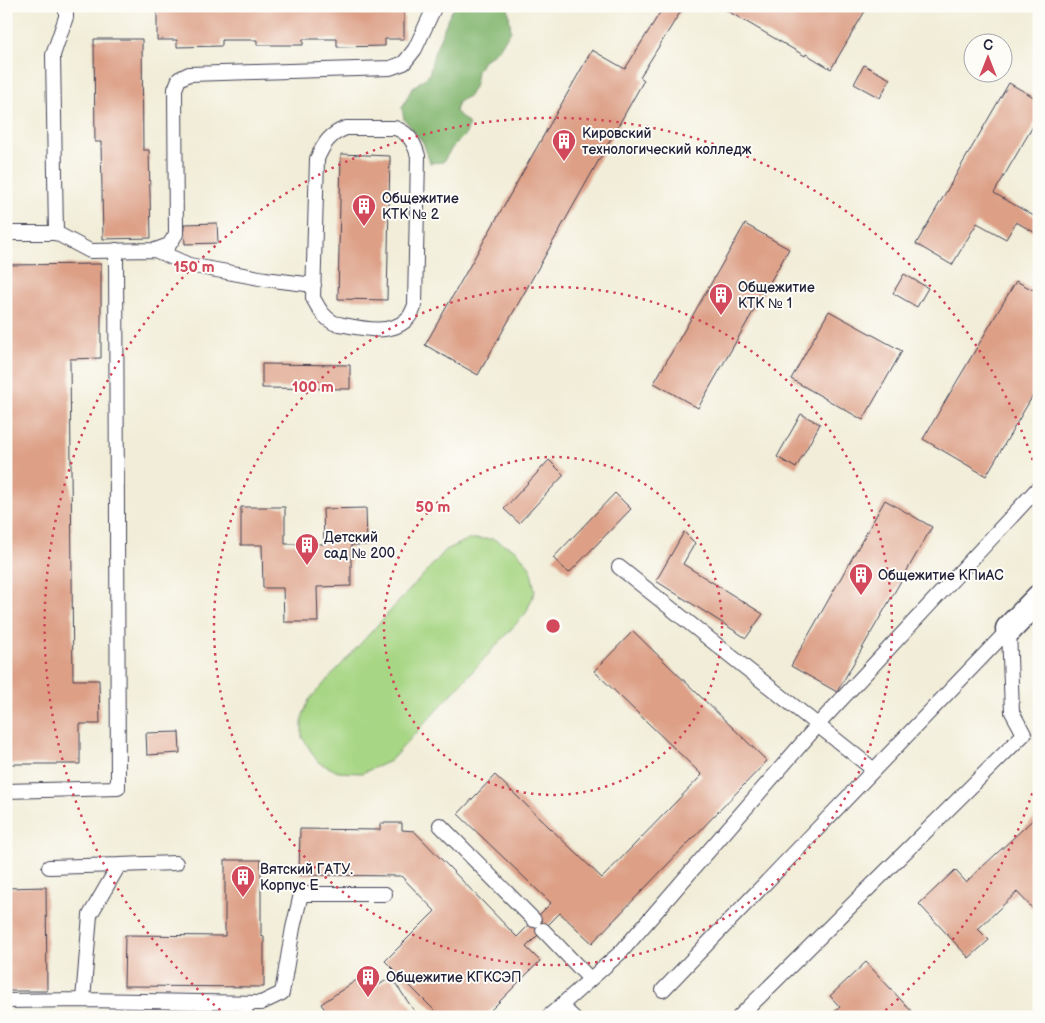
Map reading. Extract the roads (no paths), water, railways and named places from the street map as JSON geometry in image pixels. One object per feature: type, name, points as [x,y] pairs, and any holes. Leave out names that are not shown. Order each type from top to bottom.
[{"type":"street","points":[[1009,628],[1039,598]]},
{"type":"lane","points":[[56,233],[53,55],[66,17],[66,6]]},
{"type":"lane","points":[[6,234],[56,233],[90,251],[155,250],[169,245],[176,234],[175,89],[179,79],[189,74],[390,68],[404,64],[415,49],[435,6]]},
{"type":"lane","points":[[346,128],[395,128],[402,130],[409,135],[415,144],[418,156],[415,305],[409,318],[398,326],[385,330],[334,323],[327,319],[320,311],[313,298],[314,285],[318,159],[327,139],[337,131],[346,128]]},
{"type":"lane","points":[[6,791],[118,788],[116,250]]},
{"type":"lane","points":[[155,250],[189,265],[265,279],[314,285]]},
{"type":"lane","points":[[548,1017],[621,952],[818,725],[1039,487]]},
{"type":"lane","points":[[619,567],[874,770]]},
{"type":"lane","points":[[663,990],[1009,628]]},
{"type":"lane","points":[[739,1017],[1024,734],[1012,712],[1009,628]]},
{"type":"lane","points":[[440,825],[590,979]]},
{"type":"lane","points":[[49,867],[176,863]]},
{"type":"lane","points":[[83,1000],[90,915],[119,865]]},
{"type":"lane","points":[[6,1000],[261,1003],[282,993],[301,894],[385,894]]},
{"type":"lane","points":[[239,1003],[248,1017]]},
{"type":"lane","points":[[561,1006],[573,1017]]},
{"type":"place","name":"Кировский технологический колледж","points":[[564,162]]},
{"type":"place","name":"Общежитие КТК № 2","points":[[364,227]]},
{"type":"place","name":"Общежитие КТК № 1","points":[[721,316]]},
{"type":"place","name":"Детский сад № 200","points":[[307,566]]},
{"type":"place","name":"Общежитие КПиАС","points":[[861,596]]},
{"type":"place","name":"Вятский ГАТУ. Корпус Е","points":[[243,898]]},
{"type":"place","name":"Общежитие КГКСЭП","points":[[368,998]]}]
